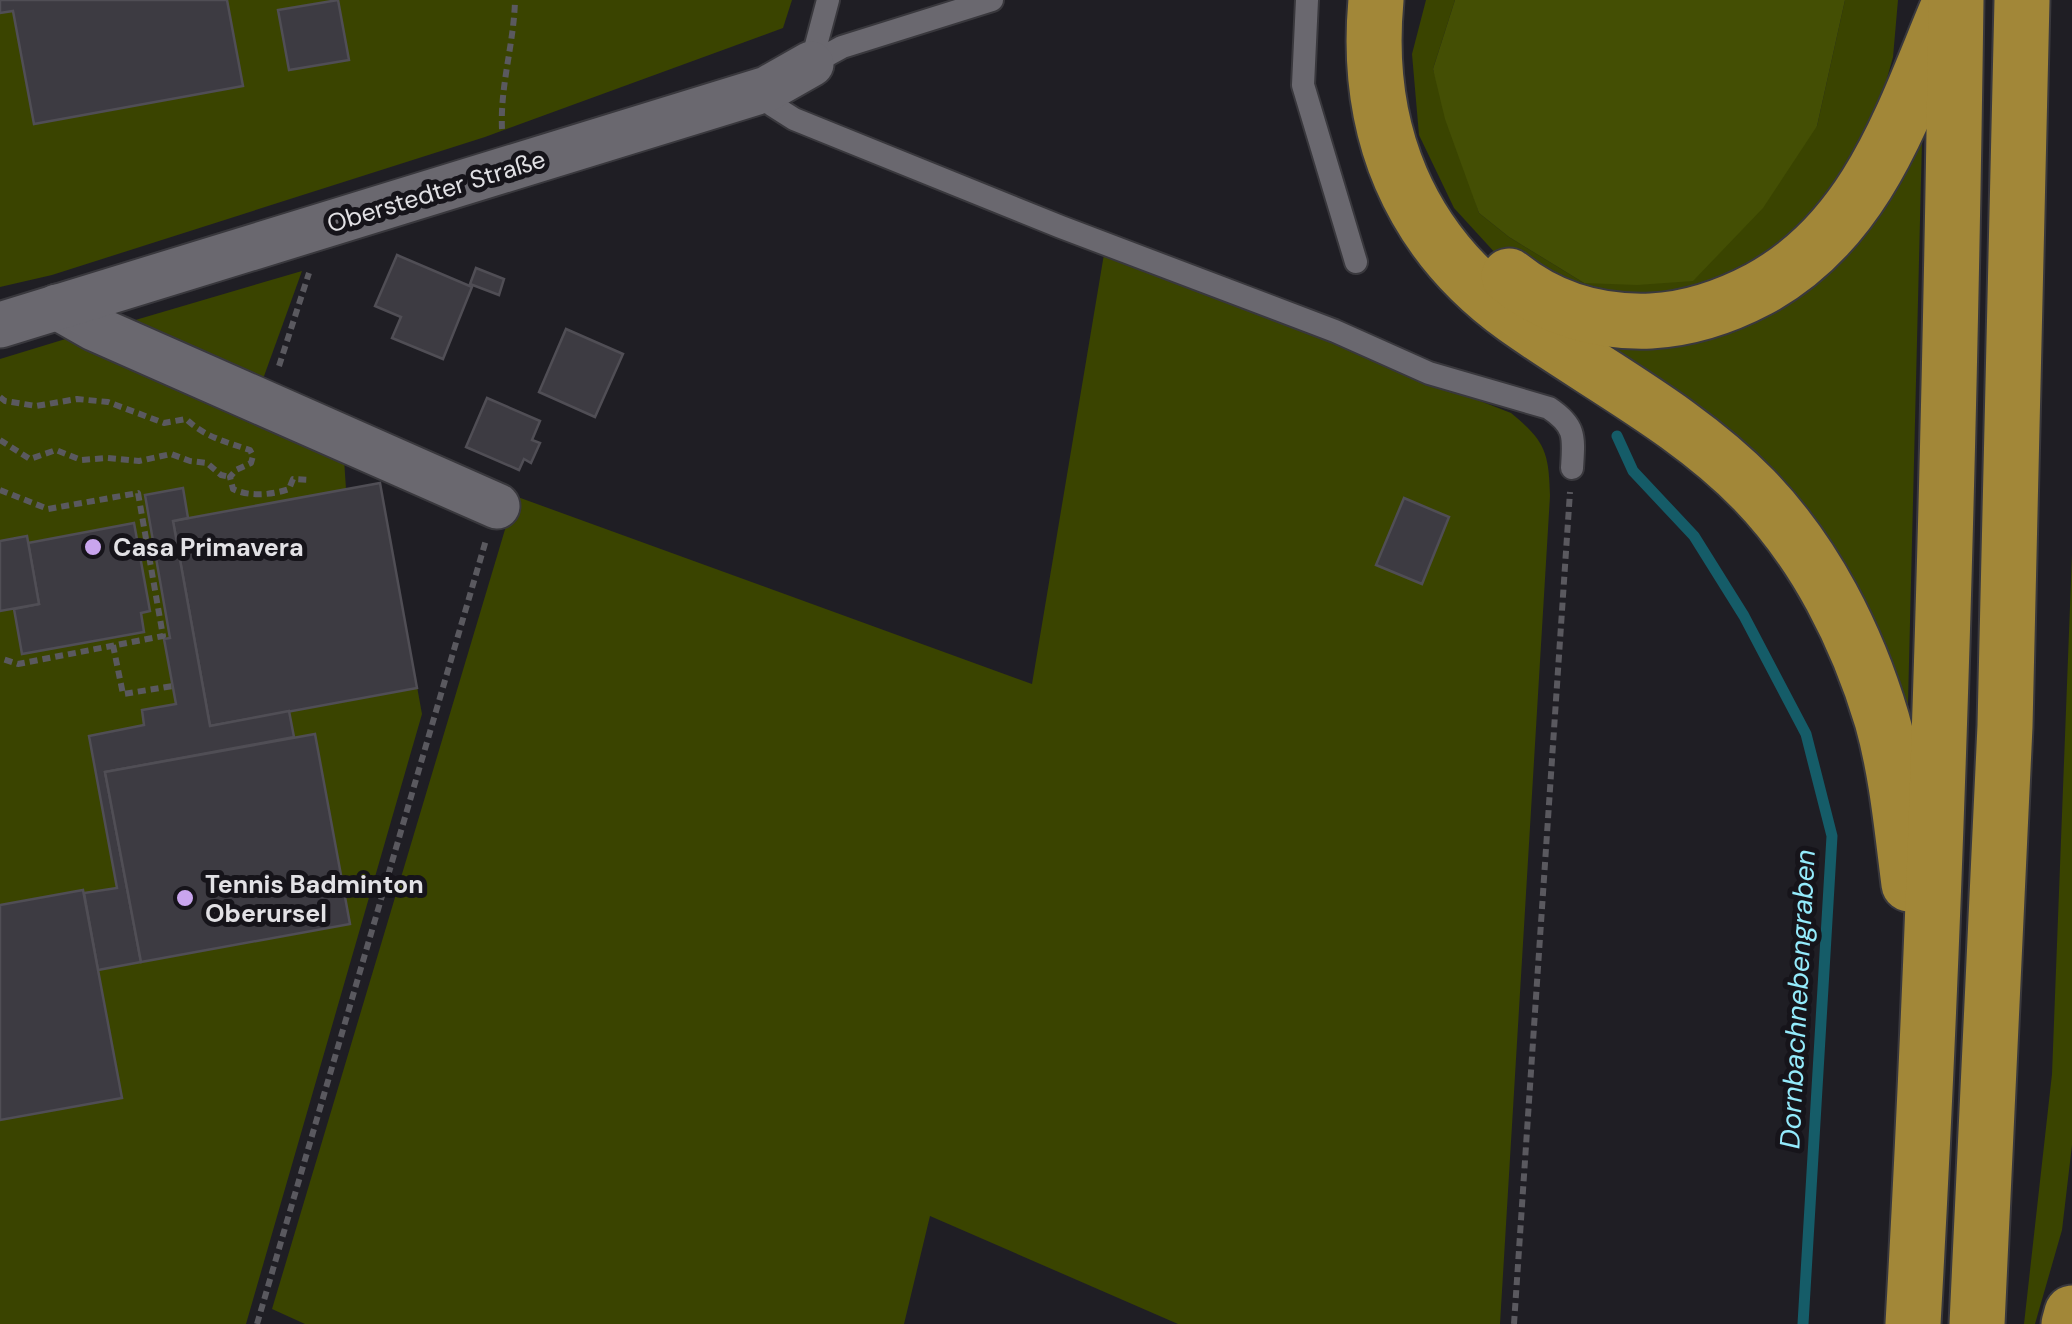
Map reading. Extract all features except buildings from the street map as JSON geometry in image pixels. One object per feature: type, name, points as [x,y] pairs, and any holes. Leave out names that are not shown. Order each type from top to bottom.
[{"type":"highway","points":[[1376,0],[1372,41],[1375,90],[1384,134],[1396,172],[1441,244],[1511,314],[1680,426],[1754,491],[1811,562],[1855,642],[1882,720],[1896,791],[1930,1035]]},
{"type":"highway","points":[[1413,0],[1404,41],[1409,125],[1437,196],[1462,231],[1520,286],[1571,310],[1600,319],[1634,322],[1703,314],[1739,300],[1802,262],[1830,236],[1855,205],[1895,135],[1954,0]]},
{"type":"highway","points":[[1914,1324],[1930,1035],[1950,462],[1954,0]]},
{"type":"highway","points":[[1977,1324],[2006,726],[2022,0]]},
{"type":"highway","points":[[2069,1324],[2072,1312]]},
{"type":"street","name":"Oberstedter Straße","points":[[0,325],[767,89],[811,64]]},
{"type":"street","points":[[57,307],[94,328],[497,506]]},
{"type":"lane","points":[[811,64],[828,0]]},
{"type":"lane","points":[[811,64],[842,47],[992,0]]},
{"type":"lane","points":[[1307,0],[1303,84],[1356,262]]},
{"type":"lane","points":[[767,89],[772,105],[794,120],[1060,227],[1336,331],[1429,372],[1549,408],[1566,419],[1574,436],[1572,468]]},
{"type":"path","points":[[502,127],[502,83],[515,0]]},
{"type":"path","points":[[267,405],[324,224]]},
{"type":"path","points":[[0,397],[36,406],[77,399],[108,402],[164,423],[186,419],[200,432],[226,445],[250,450],[254,456],[251,463],[236,470],[230,478]]},
{"type":"path","points":[[0,440],[30,459],[56,450],[81,460],[139,461],[172,454],[207,462],[230,478]]},
{"type":"path","points":[[1514,1324],[1572,468]]},
{"type":"path","points":[[230,478],[233,490],[242,494],[282,492],[289,489],[293,479],[311,480]]},
{"type":"path","points":[[0,490],[48,509],[138,493],[163,636],[18,664],[0,658]]},
{"type":"path","points":[[257,1324],[497,506]]},
{"type":"path","points":[[113,645],[123,694],[172,686]]},
{"type":"green space","points":[[0,0],[792,0],[783,28],[485,137],[52,275],[0,287]]},
{"type":"green space","points":[[1426,0],[1455,0],[1433,69],[1479,213],[1509,237],[1584,283],[1817,126],[1845,0],[1898,0],[1893,57],[1872,132],[1840,199],[1735,286],[1605,303],[1497,255],[1454,208],[1419,135],[1412,54]]},
{"type":"green space","points":[[1455,0],[1845,0],[1817,126],[1763,208],[1693,281],[1637,285],[1584,283],[1509,237],[1479,213],[1445,119],[1433,69]]},
{"type":"green space","points":[[1922,140],[1907,743],[1884,668],[1594,348],[1744,325],[1793,301],[1841,259],[1886,205],[1912,148]]},
{"type":"green space","points":[[1104,254],[1511,413],[1543,449],[1550,496],[1500,1324],[1178,1324],[930,1216],[904,1324],[305,1324],[272,1309],[515,496],[1032,684]]},
{"type":"green space","points":[[302,271],[259,390],[115,326]]},
{"type":"green space","name":"Tennis Badminton Oberursel","points":[[72,337],[344,459],[346,489],[380,483],[422,714],[246,1324],[0,1324],[0,359]]},
{"type":"green space","points":[[2072,554],[2072,1145],[2062,1230],[2035,1324],[2024,1324],[2052,1074]]},
{"type":"waterway","name":"Dornbachnebengraben","points":[[1617,436],[1633,471],[1694,536],[1744,616],[1806,734],[1832,836],[1803,1324]]},
{"type":"place","name":"Casa Primavera","points":[[93,547]]},
{"type":"place","name":"Tennis Badminton Oberursel","points":[[185,898]]}]
